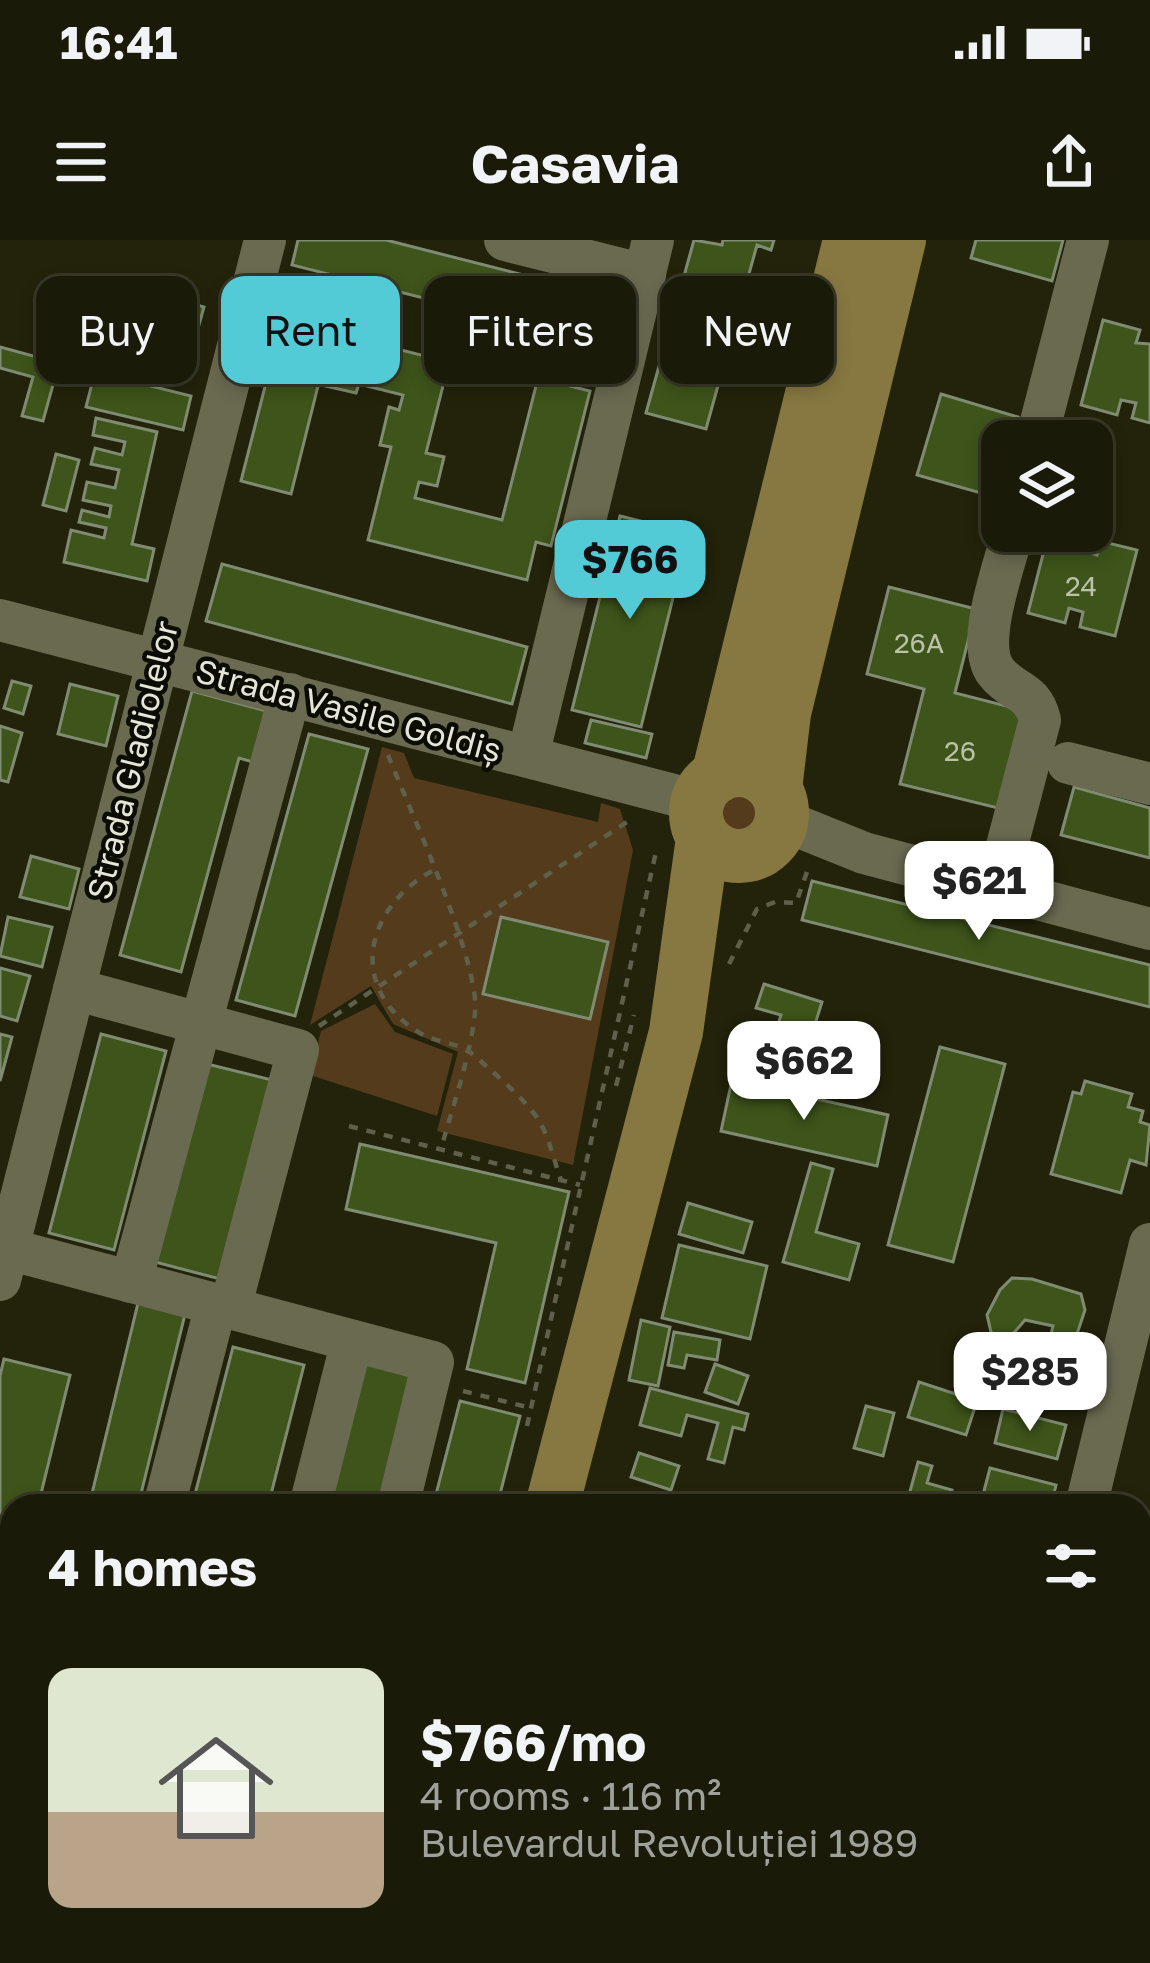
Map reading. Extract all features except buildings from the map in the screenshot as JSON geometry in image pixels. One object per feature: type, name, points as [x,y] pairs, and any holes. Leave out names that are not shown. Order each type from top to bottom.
[{"type":"main road","points":[[555,1494],[676,1032],[697,802],[850,240]]},
{"type":"main road","points":[[676,1032],[780,832],[784,713],[899,240]]},
{"type":"main road","points":[[697,802],[743,770],[766,780],[780,832]]},
{"type":"main road","points":[[697,802],[726,854],[780,832]]},
{"type":"street","name":"Strada Gladiolelor","points":[[4,1264],[265,240]]},
{"type":"street","points":[[505,240],[649,258],[528,756]]},
{"type":"street","points":[[1041,420],[1088,240]]},
{"type":"street","points":[[996,888],[1040,721],[1036,704],[994,670],[986,650],[1008,552]]},
{"type":"street","name":"Strada Vasile Goldiș","points":[[0,620],[697,802]]},
{"type":"street","points":[[131,1282],[290,694]]},
{"type":"street","points":[[1068,763],[1150,784]]},
{"type":"street","points":[[780,832],[1150,929]]},
{"type":"street","points":[[74,989],[298,1050],[168,1494]]},
{"type":"street","points":[[1089,1494],[1150,1244]]},
{"type":"street","points":[[4,1264],[131,1282],[433,1362],[401,1494]]},
{"type":"street","points":[[313,1494],[352,1341]]},
{"type":"path","points":[[373,717],[434,870],[475,997],[441,1149]]},
{"type":"path","points":[[298,1050],[305,1035],[458,936],[697,802]]},
{"type":"path","points":[[527,1428],[580,1185],[697,802]]},
{"type":"path","points":[[722,979],[757,909],[775,902],[796,903],[780,832]]},
{"type":"path","points":[[434,870],[409,884],[380,923],[371,972],[377,989],[393,1013],[423,1036],[467,1049],[538,1119],[561,1180]]},
{"type":"path","points":[[350,1126],[580,1185]]},
{"type":"path","points":[[428,1382],[531,1408]]},
{"type":"shaded area","points":[[382,747],[404,753],[414,778],[598,822],[601,803],[620,809],[633,850],[573,1165],[437,1131],[458,1052],[393,1024],[371,986],[310,1025]]},
{"type":"shaded area","points":[[739,790],[757,797],[764,815],[757,833],[739,840],[721,833],[714,815],[721,797]]},
{"type":"shaded area","points":[[375,1004],[395,1032],[453,1054],[437,1116],[310,1075],[321,1031]]}]
